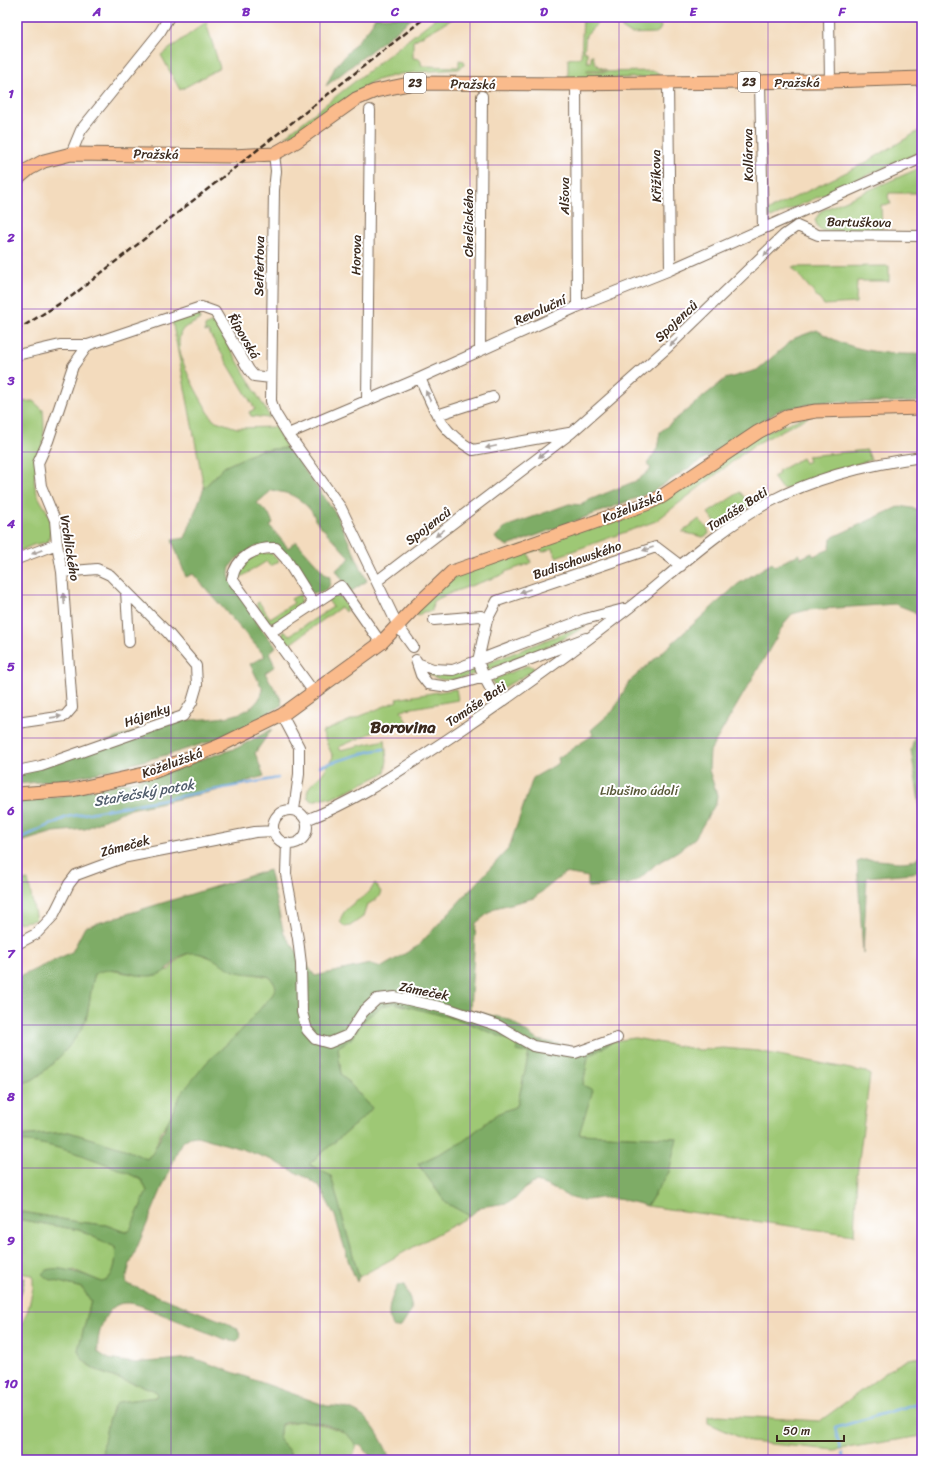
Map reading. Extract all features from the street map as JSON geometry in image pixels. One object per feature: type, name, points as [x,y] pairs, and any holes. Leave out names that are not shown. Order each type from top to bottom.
[{"type":"main road","name":"Pražská","points":[[17,179],[44,160],[71,154],[232,156],[274,154],[296,141],[356,99],[375,90],[414,83],[576,84],[830,81],[922,78]]},
{"type":"main road","name":"Koželužská","points":[[17,794],[72,790],[153,772],[219,746],[282,715],[380,643],[452,572],[646,504],[661,497],[758,432],[788,416],[816,410],[922,408]]},
{"type":"street","points":[[71,154],[81,130],[160,32],[169,17]]},
{"type":"street","points":[[829,17],[830,81]]},
{"type":"street","name":"Křižíkova","points":[[668,82],[670,270]]},
{"type":"street","name":"Kollárova","points":[[760,82],[763,228]]},
{"type":"street","name":"Alšova","points":[[576,84],[577,307]]},
{"type":"street","name":"Chelčického","points":[[480,351],[482,96]]},
{"type":"street","name":"Horova","points":[[367,401],[370,110]]},
{"type":"street","name":"Seifertova","points":[[270,378],[276,171],[274,154]]},
{"type":"street","points":[[797,226],[792,215],[922,158]]},
{"type":"street","name":"Revoluční","points":[[288,434],[420,378],[577,307],[670,270],[792,215]]},
{"type":"street","name":"Bartuškova","points":[[797,226],[818,235],[922,236]]},
{"type":"street","name":"Spojenců","points":[[377,581],[571,433],[668,347],[784,235],[797,226]]},
{"type":"street","name":"Řípovská","points":[[17,355],[60,345],[88,345],[201,307],[215,312],[254,376],[270,378]]},
{"type":"street","name":"Vrchlického","points":[[17,723],[65,716],[72,708],[62,572],[56,544],[55,520],[41,486],[38,463],[48,441],[73,366],[88,345]]},
{"type":"street","points":[[270,378],[271,401],[274,413],[341,508],[398,626],[412,647]]},
{"type":"street","points":[[420,378],[440,422],[454,436],[473,450],[571,433]]},
{"type":"street","points":[[436,414],[493,398]]},
{"type":"street","name":"Tomáše Bati","points":[[306,820],[340,806],[398,773],[499,704],[573,652],[592,635],[630,607],[718,535],[748,514],[815,481],[871,466],[922,457]]},
{"type":"street","points":[[17,559],[56,544]]},
{"type":"street","name":"Budischowského","points":[[487,620],[497,601],[656,547],[681,566]]},
{"type":"street","points":[[313,691],[232,579],[234,568],[242,558],[265,548],[276,548],[286,559],[314,604]]},
{"type":"street","name":"Hájenky","points":[[17,771],[41,766],[183,716],[192,702],[197,685],[196,666],[168,633],[110,575],[97,569],[62,572]]},
{"type":"street","points":[[271,632],[341,586],[380,643]]},
{"type":"street","points":[[126,591],[129,642]]},
{"type":"street","points":[[478,661],[585,619],[630,607]]},
{"type":"street","points":[[434,620],[481,616],[487,620],[478,661],[484,677],[499,704]]},
{"type":"street","name":"Tomáše Bati","points":[[478,661],[453,670],[433,669],[416,660],[421,675],[428,684],[449,687],[484,677],[592,635]]},
{"type":"street","points":[[282,715],[298,747],[299,774],[294,810]]},
{"type":"street","points":[[294,810],[306,820],[307,826],[304,837],[294,843],[287,843],[279,839],[274,831],[274,825],[278,815],[283,812],[294,810]]},
{"type":"street","name":"Zámeček","points":[[17,944],[36,934],[53,916],[68,884],[76,875],[122,858],[255,832],[274,831]]},
{"type":"street","name":"Zámeček","points":[[287,843],[286,874],[299,945],[302,1012],[307,1030],[315,1039],[329,1043],[348,1035],[363,1012],[377,1000],[395,997],[449,1008],[499,1026],[533,1046],[575,1053],[617,1038]]},
{"type":"green space","points":[[375,17],[414,17],[326,86],[335,67],[370,27]]},
{"type":"green space","points":[[437,17],[456,17],[413,41],[413,58],[420,59],[422,66],[459,67],[459,60],[464,61],[465,64],[459,69],[400,74],[373,81],[294,134],[284,137]]},
{"type":"green space","points":[[578,17],[604,17],[586,35],[584,52],[587,52],[587,62],[591,62],[591,55],[593,55],[594,61],[597,65],[607,70],[587,70],[587,72],[655,71],[660,74],[653,77],[568,80],[568,59],[581,57],[583,18]]},
{"type":"green space","points":[[622,17],[652,17],[658,20],[661,27],[656,33],[631,34],[622,28]]},
{"type":"green space","points":[[206,22],[220,68],[180,90],[161,55]]},
{"type":"green space","points":[[922,129],[922,151],[771,218],[766,214],[769,210],[865,163]]},
{"type":"green space","points":[[922,167],[922,193],[889,193],[888,197],[891,204],[881,205],[882,231],[823,231],[818,228],[815,220],[821,211]]},
{"type":"green space","points":[[889,266],[889,281],[857,281],[856,303],[824,305],[792,267]]},
{"type":"green space","points":[[199,314],[200,320],[183,329],[179,338],[180,349],[188,375],[213,420],[237,428],[275,427],[287,448],[261,450],[224,467],[204,488],[172,320]]},
{"type":"green space","points":[[210,323],[215,323],[219,329],[270,417],[251,416],[249,412],[255,409],[208,331],[205,332],[205,326]]},
{"type":"green space","points":[[817,330],[842,343],[868,350],[894,354],[922,354],[922,402],[823,402],[780,410],[650,493],[508,546],[497,540],[495,537],[505,527],[569,504],[584,505],[582,503],[638,480],[651,469],[647,464],[657,449],[660,432],[725,379],[757,370],[795,338]]},
{"type":"green space","points":[[33,401],[43,410],[44,424],[43,442],[34,482],[41,502],[48,512],[51,524],[48,542],[33,545],[17,552],[17,402]]},
{"type":"green space","points":[[824,409],[754,445],[656,521],[556,557],[553,548],[542,552],[541,549],[528,553],[531,563],[433,601],[432,611],[423,612],[418,616],[415,607],[452,572],[653,499],[741,442]]},
{"type":"green space","points":[[287,448],[291,451],[336,514],[367,581],[350,592],[336,570],[350,558],[315,520],[310,509],[298,499],[289,494],[272,490],[257,503],[269,514],[273,523],[270,526],[288,548],[296,541],[327,576],[329,575],[330,579],[327,589],[320,593],[312,593],[284,553],[259,545],[242,555],[232,563],[230,568],[229,574],[231,581],[257,623],[276,647],[269,653],[275,666],[265,673],[281,699],[282,705],[233,734],[174,753],[97,773],[61,780],[17,784],[17,771],[183,716],[188,720],[232,716],[251,707],[259,700],[263,690],[250,664],[265,656],[193,574],[186,577],[172,540],[185,538],[204,488],[224,467],[261,450]]},
{"type":"green space","points":[[867,450],[871,460],[828,472],[785,489],[781,488],[773,477],[779,474],[778,471],[802,458],[805,463],[809,461],[807,456]]},
{"type":"green space","points":[[740,492],[749,503],[748,508],[719,527],[708,513]]},
{"type":"green space","name":"Libušino údolí","points":[[900,506],[922,510],[922,645],[918,618],[913,611],[895,604],[807,610],[792,614],[786,621],[710,751],[709,770],[717,795],[716,803],[695,838],[678,851],[656,864],[638,880],[628,884],[588,887],[588,877],[565,873],[534,898],[495,908],[476,923],[470,1010],[510,1020],[537,1040],[575,1047],[613,1041],[588,1057],[583,1085],[593,1090],[579,1134],[677,1138],[669,1172],[647,1206],[629,1201],[612,1199],[600,1198],[578,1200],[541,1183],[535,1182],[524,1189],[515,1199],[507,1203],[480,1207],[470,1216],[446,1203],[418,1164],[461,1143],[497,1114],[517,1106],[529,1053],[516,1051],[518,1044],[464,1021],[394,1003],[382,1006],[364,1020],[351,1039],[338,1047],[341,1074],[372,1108],[366,1115],[309,1164],[331,1176],[359,1277],[357,1282],[349,1263],[335,1216],[319,1186],[272,1160],[242,1149],[197,1136],[190,1137],[181,1143],[130,1264],[126,1279],[127,1284],[222,1321],[237,1328],[241,1337],[237,1341],[224,1339],[143,1307],[125,1303],[118,1304],[107,1314],[100,1329],[98,1352],[108,1359],[134,1363],[193,1358],[327,1406],[351,1410],[360,1414],[375,1429],[391,1460],[373,1460],[361,1445],[356,1446],[351,1438],[333,1427],[300,1421],[281,1424],[279,1440],[290,1452],[290,1460],[101,1460],[109,1420],[114,1406],[118,1402],[156,1397],[157,1392],[112,1377],[91,1366],[83,1359],[78,1350],[91,1301],[82,1288],[48,1279],[42,1274],[47,1270],[62,1269],[102,1282],[110,1277],[114,1268],[116,1257],[115,1247],[79,1230],[17,1219],[17,1211],[78,1222],[106,1225],[125,1232],[130,1230],[147,1191],[142,1180],[115,1168],[62,1149],[30,1142],[17,1142],[17,1136],[69,1132],[124,1149],[147,1159],[153,1153],[181,1094],[207,1062],[240,1032],[273,994],[276,986],[270,977],[234,971],[205,955],[193,953],[182,956],[163,973],[157,975],[144,976],[109,970],[102,971],[95,974],[86,1019],[83,1027],[71,1044],[47,1069],[39,1075],[32,1080],[17,1084],[17,978],[72,952],[85,927],[269,870],[284,934],[315,976],[370,964],[382,967],[418,946],[509,848],[533,778],[559,763],[558,758],[593,735],[591,730],[613,711],[629,682],[738,584],[772,563],[775,566],[799,554],[801,558],[812,553],[813,556],[830,549],[831,538]]},
{"type":"green space","points":[[699,519],[708,529],[709,534],[703,537],[682,532]]},
{"type":"green space","points":[[260,553],[271,553],[279,561],[270,566],[267,561],[238,579],[237,583],[236,573],[242,565]]},
{"type":"green space","points":[[300,594],[301,600],[296,611],[286,619],[280,621],[268,621],[256,604],[259,602],[270,618],[294,603],[291,599]]},
{"type":"green space","points":[[334,596],[340,597],[347,604],[346,611],[345,612],[341,607],[290,644],[293,649],[288,649],[282,640],[283,631],[290,635],[333,607],[327,599]]},
{"type":"green space","points":[[589,623],[553,644],[487,670],[485,669],[486,664]]},
{"type":"green space","points":[[529,665],[534,668],[533,671],[497,691],[492,680]]},
{"type":"green space","points":[[423,668],[437,673],[449,674],[476,668],[478,673],[456,679],[442,680],[435,678]]},
{"type":"green space","points":[[456,689],[458,700],[401,710],[407,723],[391,729],[390,725],[339,747],[340,750],[385,740],[387,760],[385,773],[330,799],[328,797],[312,801],[308,798],[307,794],[309,787],[322,774],[333,757],[322,732],[397,701],[396,699]]},
{"type":"green space","points":[[922,726],[922,821],[911,750],[914,738]]},
{"type":"green space","points":[[272,729],[255,753],[264,776],[215,791],[126,810],[85,829],[54,832],[17,843],[17,799],[51,798],[133,781],[237,748]]},
{"type":"green space","points":[[922,854],[922,872],[867,877],[863,953],[857,862],[873,860],[900,862],[916,859]]},
{"type":"green space","points":[[28,880],[36,920],[17,923],[17,882]]},
{"type":"green space","points":[[375,883],[381,892],[378,898],[367,905],[363,917],[350,926],[345,927],[340,922],[344,912],[369,892]]},
{"type":"green space","points":[[195,952],[214,959],[235,971],[270,977],[276,986],[273,994],[240,1032],[207,1062],[161,1132],[153,1153],[146,1159],[124,1149],[69,1132],[17,1136],[17,1084],[30,1081],[47,1069],[71,1044],[83,1027],[95,973],[104,969],[137,975],[169,970],[180,958]]},
{"type":"green space","points":[[394,1003],[464,1021],[518,1044],[516,1051],[529,1053],[517,1106],[497,1114],[461,1143],[418,1164],[446,1203],[470,1216],[359,1277],[331,1176],[309,1164],[366,1115],[372,1108],[341,1074],[338,1047],[351,1039],[364,1020],[382,1006]]},
{"type":"green space","points":[[635,1038],[700,1050],[723,1048],[758,1051],[866,1072],[870,1075],[857,1175],[854,1235],[647,1206],[669,1172],[676,1138],[579,1134],[592,1090],[583,1085],[588,1057],[613,1041]]},
{"type":"green space","points":[[29,1140],[87,1157],[115,1167],[142,1180],[147,1191],[130,1231],[125,1232],[106,1225],[78,1222],[17,1211],[17,1142]]},
{"type":"green space","points":[[17,1219],[79,1230],[115,1247],[116,1257],[114,1268],[110,1277],[102,1282],[74,1270],[49,1279],[82,1288],[91,1301],[78,1350],[83,1359],[91,1367],[112,1377],[157,1392],[156,1397],[118,1402],[114,1406],[109,1420],[101,1460],[17,1460],[19,1373],[17,1335],[28,1310],[33,1288],[33,1275],[17,1273]]},
{"type":"green space","points":[[17,1279],[25,1279],[17,1309]]},
{"type":"green space","points":[[398,1285],[404,1285],[410,1299],[412,1310],[401,1327],[394,1328],[389,1318],[389,1312],[393,1295]]},
{"type":"green space","points":[[922,1357],[922,1436],[834,1450],[750,1442],[708,1423],[708,1416],[719,1415],[820,1421],[892,1368],[909,1359]]},
{"type":"green space","points":[[300,1421],[331,1427],[347,1435],[352,1439],[355,1445],[352,1460],[290,1460],[290,1452],[279,1440],[281,1425]]},
{"type":"waterway","name":"Stařečský potok","points":[[320,766],[371,751],[384,749]]},
{"type":"waterway","name":"Stařečský potok","points":[[17,840],[67,817],[278,778]]},
{"type":"waterway","points":[[840,1448],[835,1428],[922,1402]]},
{"type":"waterway","points":[[842,1453],[844,1460]]},
{"type":"railway","points":[[17,330],[72,296],[426,17]]},
{"type":"district","name":"Borovina","points":[[403,727]]}]
